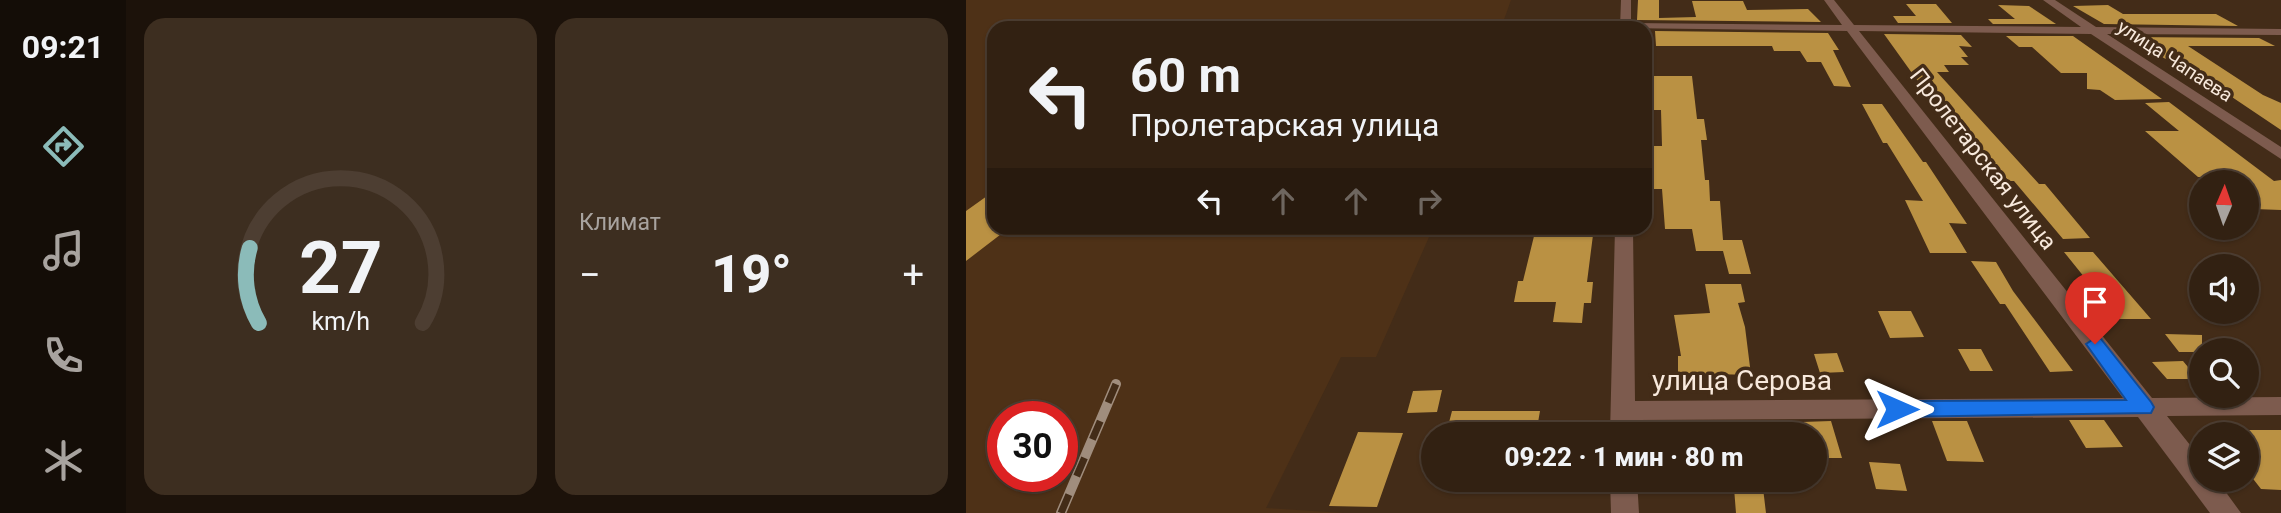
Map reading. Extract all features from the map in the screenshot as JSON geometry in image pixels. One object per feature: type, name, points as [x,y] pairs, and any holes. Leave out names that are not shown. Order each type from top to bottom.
[{"type":"street","points":[[1626,0],[1626,21]]},
{"type":"street","name":"Пролетарская улица","points":[[1829,0],[2227,513]]},
{"type":"street","name":"улица Чапаева","points":[[2048,0],[2281,154]]},
{"type":"street","points":[[1652,27],[2281,32]]},
{"type":"street","points":[[1623,422],[1624,235]]},
{"type":"street","name":"улица Серова","points":[[1623,422],[2144,407],[2281,406]]},
{"type":"street","points":[[1624,492],[1625,513]]},
{"type":"shaded area","points":[[966,0],[1511,0],[1504,21],[987,21],[987,235],[1430,235],[1376,357],[1341,357],[1266,508],[1344,513],[966,513]]},
{"type":"building","points":[[1638,0],[1659,0],[1659,18],[1696,17],[1692,1],[1743,1],[1747,10],[1808,9],[1821,22],[1637,20]]},
{"type":"building","points":[[1906,4],[1936,4],[1952,23],[1898,23],[1893,16],[1916,16]]},
{"type":"building","points":[[1998,5],[2029,6],[2056,24],[1993,24],[1988,19],[2015,19]]},
{"type":"building","points":[[2108,5],[2123,14],[2216,14],[2238,26],[2104,24],[2073,6]]},
{"type":"building","points":[[1655,31],[1828,33],[1839,50],[1833,50],[1851,87],[1834,86],[1821,62],[1807,62],[1800,51],[1774,51],[1772,46],[1656,46]]},
{"type":"building","points":[[1884,34],[1961,35],[1972,47],[1959,46],[1968,57],[1961,57],[1969,65],[1944,65],[1949,72],[1937,72],[2039,184],[2045,184],[2090,238],[2063,239],[2014,181],[2009,181],[1983,153],[1931,88],[1922,87]]},
{"type":"building","points":[[2006,36],[2073,36],[2162,99],[2115,100],[2100,90],[2087,89],[2087,73],[2061,73],[2032,47],[2019,47]]},
{"type":"building","points":[[2125,37],[2259,38],[2275,46],[2188,46],[2263,95],[2281,103],[2281,130],[2223,91],[2215,91],[2188,71]]},
{"type":"building","points":[[1652,76],[1692,76],[1697,119],[1704,119],[1707,140],[1701,140],[1710,201],[1720,201],[1723,240],[1742,240],[1751,274],[1729,274],[1723,251],[1696,251],[1692,229],[1665,229],[1662,189],[1653,189],[1653,146],[1662,146],[1661,110],[1652,110]]},
{"type":"building","points":[[2169,102],[2274,181],[2281,180],[2281,210],[2259,209],[2259,170],[2190,170],[2145,131],[2179,131],[2145,103]]},
{"type":"building","points":[[1862,104],[1882,104],[1923,162],[1926,162],[1967,224],[1949,223],[1967,253],[1930,253],[1905,200],[1923,201],[1887,143],[1883,143]]},
{"type":"building","points":[[987,196],[987,235],[1000,235],[966,261],[966,211]]},
{"type":"building","points":[[1534,235],[1593,235],[1587,282],[1593,282],[1591,303],[1584,303],[1582,323],[1553,322],[1556,302],[1514,302],[1518,281],[1523,281]]},
{"type":"building","points":[[2064,252],[2093,252],[2151,319],[2118,319]]},
{"type":"building","points":[[1971,261],[1996,262],[2013,291],[2073,371],[2050,372],[2005,304],[2000,304]]},
{"type":"building","points":[[1705,284],[1741,284],[1745,302],[1738,303],[1745,327],[1751,375],[1678,373],[1678,356],[1681,356],[1674,315],[1710,313]]},
{"type":"building","points":[[1878,311],[1911,311],[1924,337],[1890,338]]},
{"type":"building","points":[[2165,334],[2202,335],[2202,338],[2189,338],[2189,352],[2179,352]]},
{"type":"building","points":[[1958,349],[1981,349],[1993,371],[1970,371]]},
{"type":"building","points":[[1837,353],[1844,372],[1820,373],[1814,354]]},
{"type":"building","points":[[2183,361],[2189,368],[2189,379],[2167,379],[2152,362]]},
{"type":"building","points":[[1442,390],[1437,412],[1407,413],[1413,391]]},
{"type":"building","points":[[1452,411],[1540,411],[1538,422],[1449,422]]},
{"type":"building","points":[[2069,420],[2104,420],[2123,447],[2086,448]]},
{"type":"building","points":[[1831,421],[1842,458],[1827,458],[1827,422],[1802,422]]},
{"type":"building","points":[[1932,421],[1967,421],[1984,462],[1947,461]]},
{"type":"building","points":[[2259,430],[2281,430],[2281,490],[2261,489]]},
{"type":"building","points":[[1358,432],[1403,433],[1377,507],[1329,506]]},
{"type":"building","points":[[1869,462],[1900,464],[1907,491],[1876,489]]},
{"type":"building","points":[[1734,492],[1763,492],[1766,513],[1736,513]]},
{"type":"railway","points":[[1061,513],[1116,384]]},
{"type":"route","points":[[1897,409],[2144,407],[2095,344]]}]
